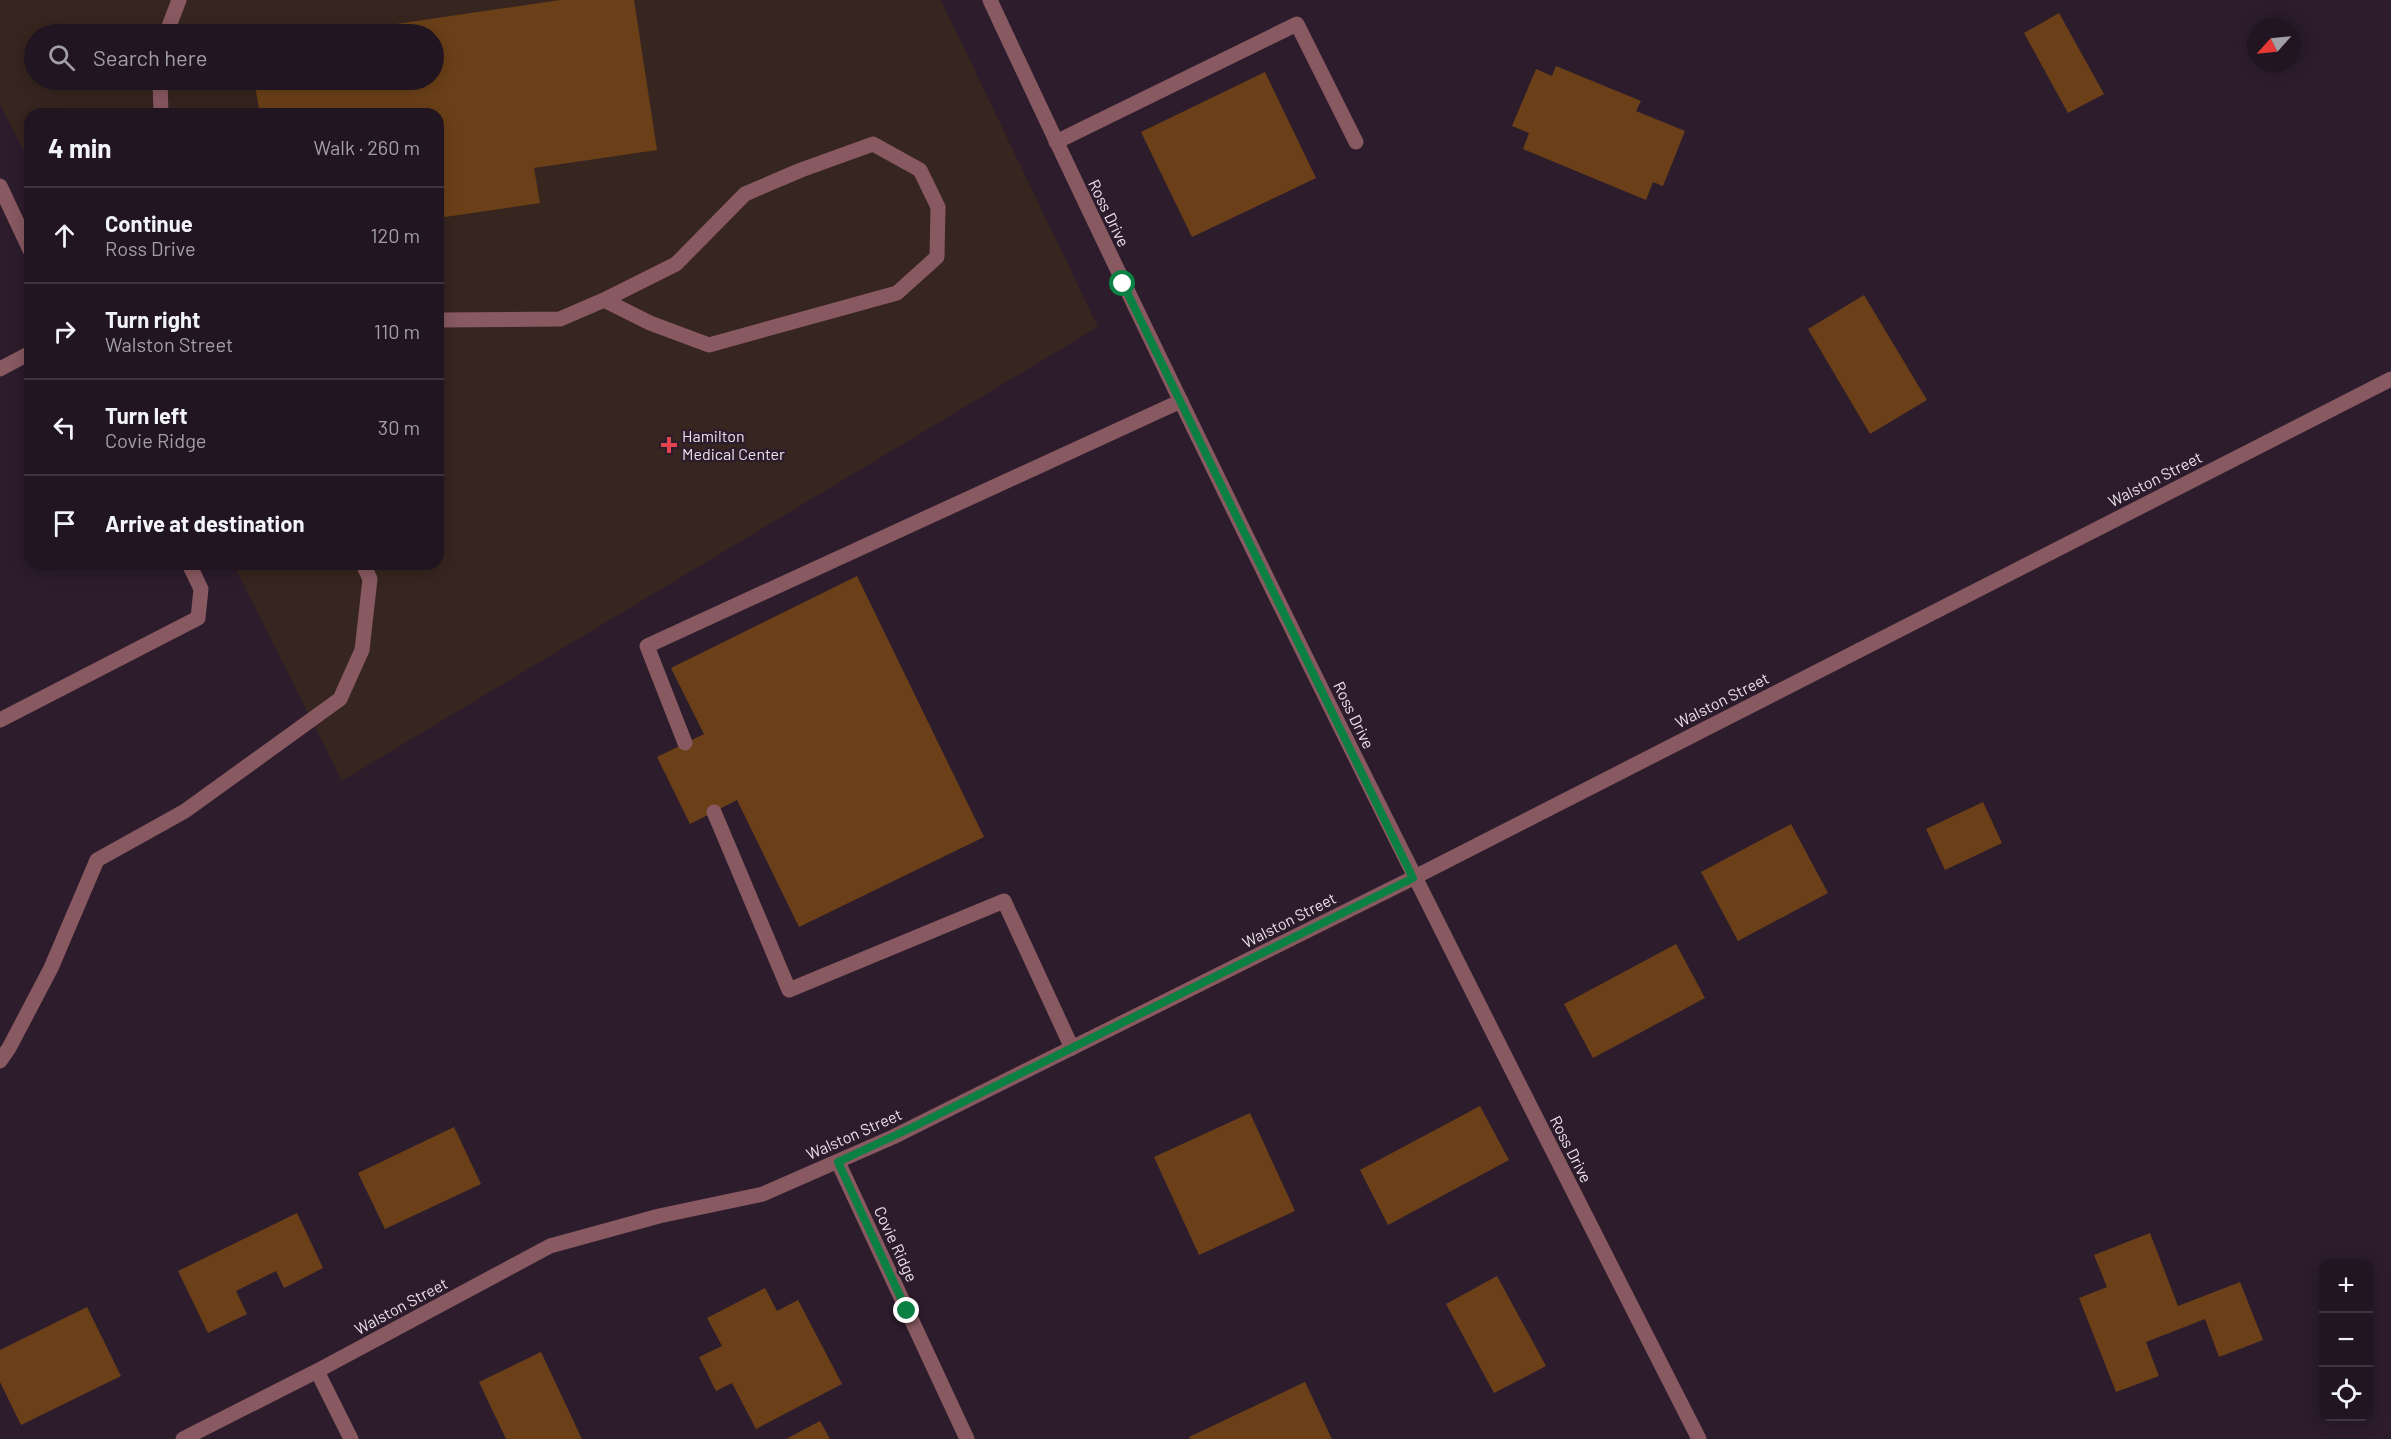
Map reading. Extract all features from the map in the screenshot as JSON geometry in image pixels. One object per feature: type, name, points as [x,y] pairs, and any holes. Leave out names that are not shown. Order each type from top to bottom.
[{"type":"street","points":[[170,24],[178,0]]},
{"type":"street","name":"Ross Drive","points":[[990,0],[1056,142],[1413,878],[1699,1439]]},
{"type":"street","points":[[1056,142],[1297,24],[1356,142]]},
{"type":"street","points":[[160,90],[161,108]]},
{"type":"street","points":[[444,320],[560,319],[604,300],[675,264],[745,194],[801,170],[873,144],[920,170],[938,207],[937,257],[897,293],[709,345],[650,323],[604,300]]},
{"type":"street","points":[[0,186],[24,237]]},
{"type":"street","points":[[0,369],[24,356]]},
{"type":"street","name":"Walston Street","points":[[183,1439],[317,1371],[550,1246],[659,1216],[763,1194],[838,1162],[1413,878],[2391,379]]},
{"type":"street","points":[[686,743],[647,646],[1181,401]]},
{"type":"street","points":[[0,720],[198,618],[201,589],[192,570]]},
{"type":"street","points":[[0,1061],[51,968],[97,860],[185,811],[340,699],[362,650],[370,579],[366,570]]},
{"type":"street","points":[[714,812],[789,990],[1005,901],[1072,1048]]},
{"type":"street","name":"Covie Ridge","points":[[838,1162],[967,1439]]},
{"type":"street","points":[[317,1371],[351,1439]]},
{"type":"shaded area","name":"Hamilton Medical Center","points":[[0,0],[941,0],[1098,327],[342,781],[236,570],[444,570],[444,108],[24,108],[24,151],[0,104]]},
{"type":"building","points":[[560,0],[634,0],[657,150],[534,168],[540,203],[444,217],[444,108],[259,108],[256,90],[444,90],[444,24],[396,24]]},
{"type":"building","points":[[2059,13],[2104,94],[2068,113],[2024,33]]},
{"type":"building","points":[[1556,66],[1641,101],[1636,111],[1685,131],[1663,186],[1653,182],[1646,200],[1523,149],[1529,133],[1512,126],[1536,69],[1552,76]]},
{"type":"building","points":[[1265,72],[1316,178],[1192,237],[1141,132]]},
{"type":"building","points":[[1864,295],[1927,400],[1870,434],[1808,329]]},
{"type":"building","points":[[857,576],[984,837],[799,927],[737,800],[690,824],[657,757],[704,734],[671,668]]},
{"type":"building","points":[[1983,802],[2002,843],[1945,870],[1926,829]]},
{"type":"building","points":[[1791,824],[1828,893],[1738,941],[1701,872]]},
{"type":"building","points":[[1676,944],[1705,998],[1593,1058],[1564,1004]]},
{"type":"building","points":[[1480,1106],[1509,1160],[1388,1225],[1360,1170]]},
{"type":"building","points":[[1250,1113],[1295,1211],[1199,1255],[1154,1157]]},
{"type":"building","points":[[454,1127],[481,1184],[385,1229],[358,1173]]},
{"type":"building","points":[[297,1213],[323,1268],[284,1288],[276,1271],[236,1291],[247,1314],[208,1333],[178,1271]]},
{"type":"building","points":[[2150,1233],[2178,1306],[2240,1282],[2263,1340],[2219,1357],[2205,1319],[2146,1342],[2159,1376],[2116,1392],[2079,1298],[2107,1287],[2094,1255]]},
{"type":"building","points":[[1497,1276],[1546,1366],[1494,1393],[1446,1304]]},
{"type":"building","points":[[765,1288],[777,1311],[798,1300],[842,1384],[756,1429],[732,1383],[716,1391],[699,1357],[722,1346],[707,1318]]},
{"type":"building","points":[[87,1307],[121,1376],[21,1425],[0,1382],[0,1350]]},
{"type":"building","points":[[541,1352],[582,1439],[506,1439],[479,1382]]},
{"type":"building","points":[[1305,1382],[1332,1439],[1190,1439],[1189,1437]]},
{"type":"building","points":[[820,1421],[830,1439],[786,1439]]},
{"type":"place","name":"Hamilton Medical Center","points":[[669,445]]},
{"type":"route","points":[[907,1311],[838,1162],[893,1137],[1413,878],[1123,284]]}]
